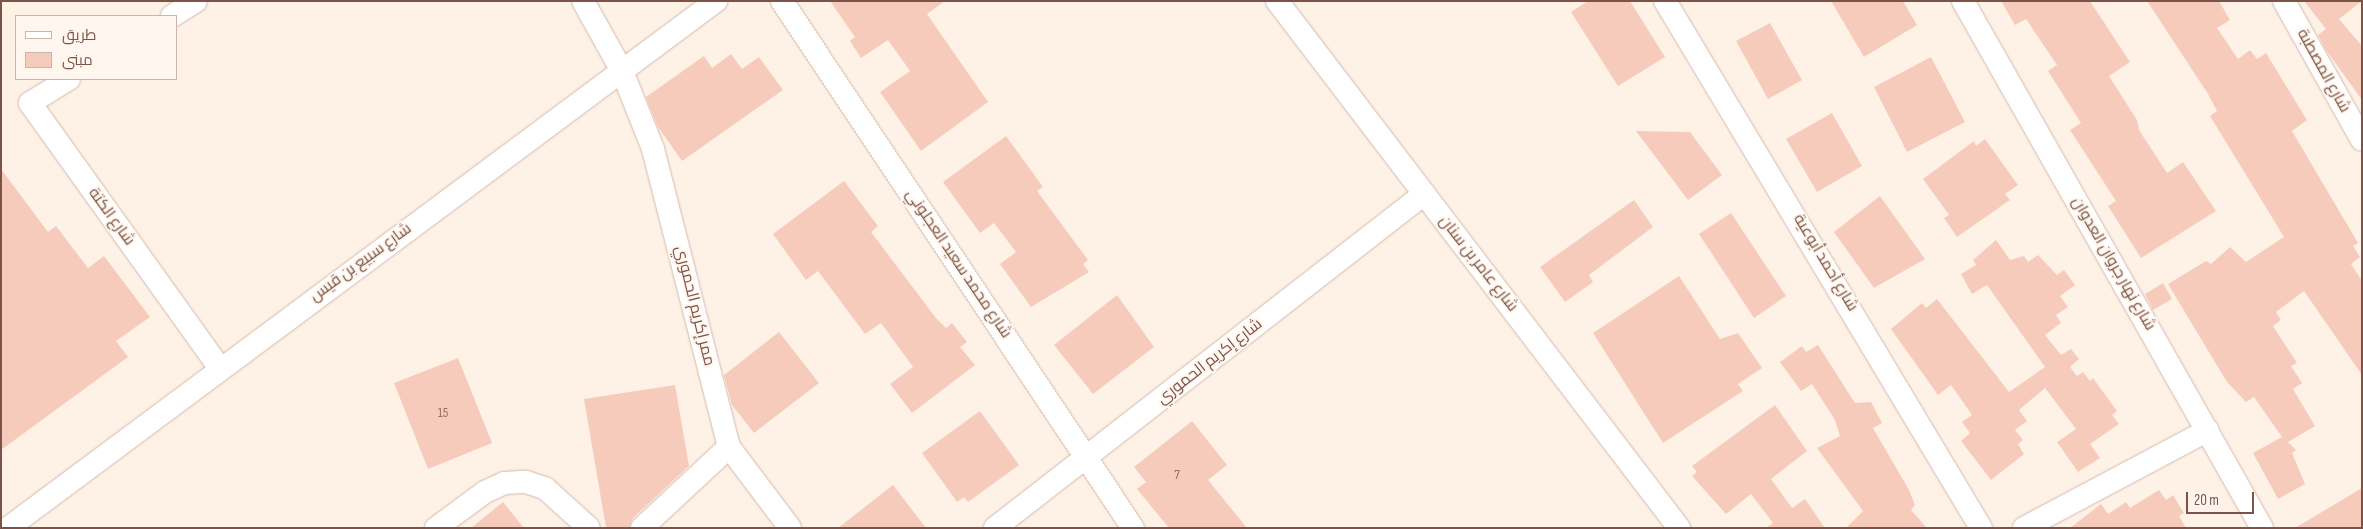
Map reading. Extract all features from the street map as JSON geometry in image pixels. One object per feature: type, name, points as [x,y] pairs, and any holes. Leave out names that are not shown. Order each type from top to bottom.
[{"type":"street","points":[[174,15],[196,1]]},
{"type":"street","name":"ممر إكريم الحموري","points":[[584,1],[622,71],[670,208],[729,447],[790,528]]},
{"type":"street","name":"شارع سبيع بن قيس","points":[[8,528],[220,368],[716,1]]},
{"type":"street","name":"شارع محمد سعيد العجلوني","points":[[782,1],[1133,528]]},
{"type":"street","name":"شارع عامر بن سنان","points":[[1277,1],[1679,528]]},
{"type":"street","name":"شارع أحمد أبوعية","points":[[1666,1],[1981,528]]},
{"type":"street","name":"شارع نهار جروان العدوان","points":[[1963,1],[2262,528]]},
{"type":"street","name":"شارع المصطبة","points":[[2284,1],[2362,140]]},
{"type":"street","name":"شارع الكتة","points":[[67,80],[30,103],[220,368]]},
{"type":"street","name":"شارع إكريم الحموري","points":[[995,528],[1424,194]]},
{"type":"street","points":[[2024,528],[2208,430]]},
{"type":"street","points":[[642,528],[729,447]]},
{"type":"street","points":[[436,528],[486,492],[504,483],[526,482],[545,488],[589,528]]},
{"type":"building","points":[[830,1],[945,1],[927,14],[988,102],[921,151],[880,92],[910,71],[888,40],[861,58],[850,41],[855,37]]},
{"type":"building","points":[[1588,1],[1630,1],[1665,57],[1618,86],[1571,12]]},
{"type":"building","points":[[1831,1],[1903,1],[1917,25],[1864,57]]},
{"type":"building","points":[[2001,1],[2090,1],[2130,62],[2109,76],[2137,120],[2139,130],[2167,173],[2183,162],[2216,211],[2141,258],[2108,206],[2116,201],[2070,130],[2081,123],[2048,71],[2057,65],[2026,19],[2015,25]]},
{"type":"building","points":[[2147,1],[2219,1],[2230,20],[2217,28],[2238,59],[2250,50],[2257,59],[2266,53],[2307,120],[2292,131],[2358,243],[2353,246],[2360,257],[2351,264],[2362,281],[2362,375],[2304,291],[2276,312],[2281,320],[2273,326],[2297,363],[2291,366],[2302,383],[2293,389],[2315,426],[2288,442],[2296,450],[2292,453],[2305,484],[2278,499],[2253,453],[2282,437],[2254,397],[2246,402],[2227,382],[2168,284],[2206,261],[2211,264],[2230,247],[2246,262],[2284,237],[2210,116],[2217,111],[2208,94]]},
{"type":"building","points":[[2304,1],[2362,1],[2339,19],[2362,46],[2362,100],[2326,50],[2318,35],[2326,29]]},
{"type":"building","points":[[1770,23],[1802,80],[1768,99],[1736,41]]},
{"type":"building","points":[[731,54],[742,69],[759,57],[783,90],[682,161],[658,127],[646,97],[704,56],[712,68]]},
{"type":"building","points":[[1931,57],[1965,122],[1907,152],[1874,87]]},
{"type":"building","points":[[1832,113],[1862,166],[1817,192],[1786,139]]},
{"type":"building","points":[[1636,131],[1690,132],[1722,175],[1688,200]]},
{"type":"building","points":[[1006,136],[1043,187],[1037,191],[1088,260],[1083,264],[1089,272],[1031,307],[1000,264],[1016,252],[994,223],[980,233],[943,182]]},
{"type":"building","points":[[1985,139],[2018,185],[2005,194],[2010,200],[1957,237],[1944,218],[1949,215],[1923,179],[1974,141],[1976,146]]},
{"type":"building","points":[[1,169],[48,232],[56,226],[88,268],[104,256],[150,317],[116,341],[128,357],[1,450]]},
{"type":"building","points":[[844,181],[878,226],[871,232],[936,318],[946,328],[952,323],[967,342],[960,347],[975,365],[912,413],[890,384],[913,367],[881,323],[865,334],[818,271],[806,280],[773,234]]},
{"type":"building","points":[[1880,196],[1925,259],[1874,288],[1834,232]]},
{"type":"building","points":[[1634,200],[1653,227],[1589,275],[1593,282],[1565,302],[1540,267]]},
{"type":"building","points":[[1731,213],[1786,296],[1754,318],[1699,234]]},
{"type":"building","points":[[1996,240],[2010,260],[2024,256],[2028,262],[2038,255],[2057,275],[2064,270],[2075,285],[2060,296],[2068,307],[2056,315],[2061,323],[2045,335],[2061,355],[2071,349],[2079,359],[2070,367],[2077,376],[2083,372],[2090,381],[2093,378],[2117,411],[2112,415],[2119,424],[2090,444],[2100,458],[2078,472],[2057,442],[2076,429],[2045,388],[2019,410],[2027,421],[2015,430],[2023,440],[2018,444],[2024,454],[1991,480],[1961,441],[1970,433],[1962,422],[1972,415],[1951,385],[1938,395],[1891,329],[1922,303],[1926,308],[1937,299],[2009,392],[2045,367],[1987,285],[1972,294],[1961,274],[1976,265],[1973,260]]},
{"type":"building","points":[[1679,276],[1720,339],[1738,333],[1762,368],[1738,384],[1743,391],[1663,443],[1593,333]]},
{"type":"building","points":[[2163,283],[2172,299],[2153,310],[2145,294]]},
{"type":"building","points":[[1117,295],[1154,347],[1093,394],[1054,345]]},
{"type":"building","points":[[779,332],[819,383],[754,433],[732,405],[724,375]]},
{"type":"building","points":[[1818,345],[1855,403],[1871,402],[1882,423],[1873,428],[1909,490],[1915,505],[1911,510],[1927,528],[1846,528],[1863,511],[1817,448],[1840,436],[1835,420],[1812,384],[1801,391],[1780,362],[1802,346],[1806,352]]},
{"type":"building","points":[[458,358],[492,443],[428,469],[394,383]]},
{"type":"building","points":[[675,385],[689,466],[633,518],[629,528],[606,528],[584,399]]},
{"type":"building","points":[[1775,405],[1807,451],[1771,479],[1792,508],[1805,499],[1825,528],[1766,528],[1773,523],[1751,494],[1726,514],[1692,476],[1697,472],[1692,466]]},
{"type":"building","points":[[980,411],[1019,465],[968,502],[964,497],[957,502],[922,453]]},
{"type":"building","points":[[1192,421],[1227,465],[1208,480],[1247,528],[1169,528],[1137,489],[1146,482],[1134,467]]},
{"type":"building","points":[[893,485],[926,528],[838,528]]},
{"type":"building","points":[[2362,488],[2362,528],[2295,528]]},
{"type":"building","points":[[2159,490],[2166,500],[2173,495],[2184,513],[2179,516],[2186,528],[2070,528],[2101,504],[2108,514],[2126,502],[2130,508]]},
{"type":"building","points":[[503,502],[524,528],[471,528]]}]
